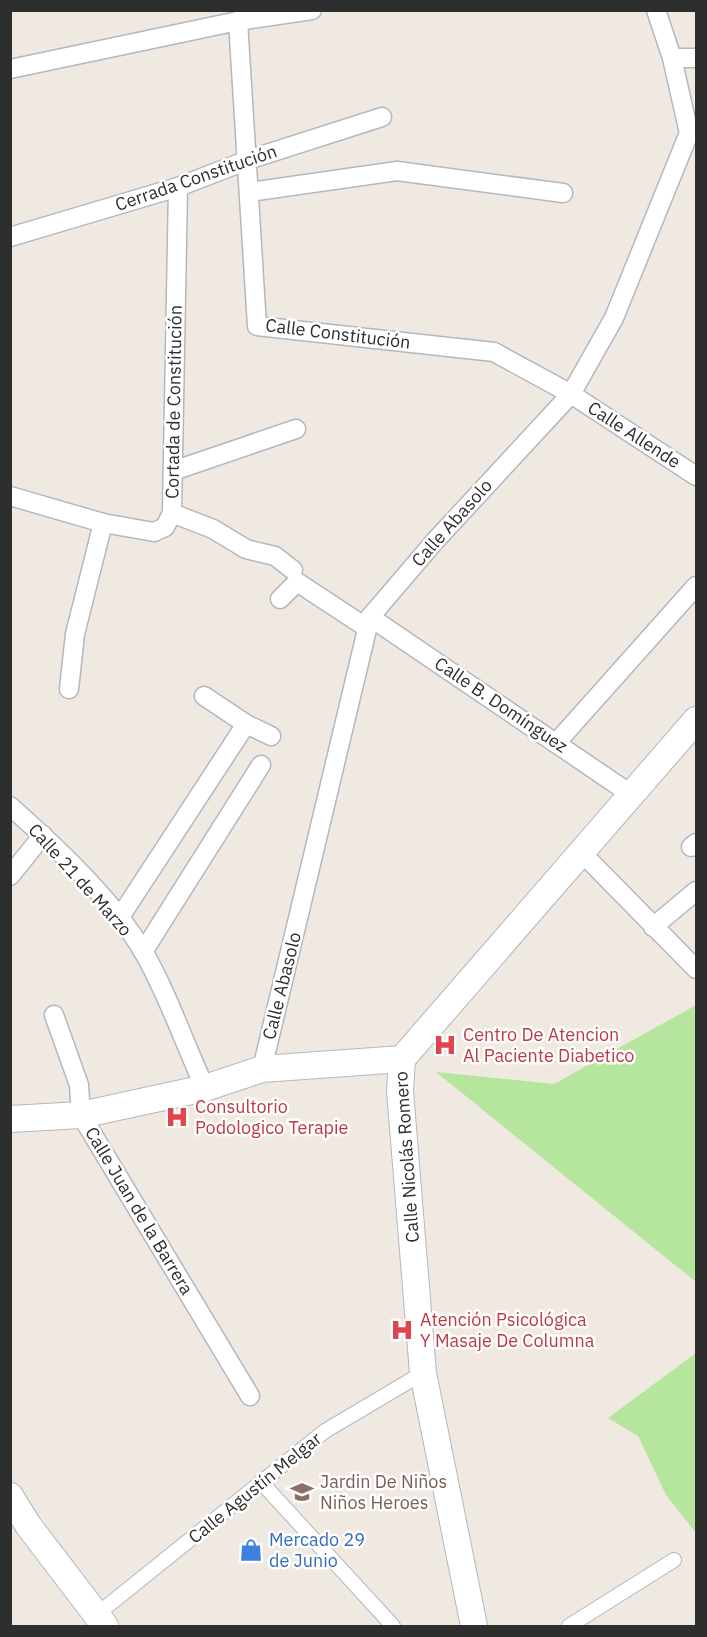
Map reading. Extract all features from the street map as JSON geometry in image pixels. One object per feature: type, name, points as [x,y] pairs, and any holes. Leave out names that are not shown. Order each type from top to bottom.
[{"type":"main road","name":"Calle Nicolás Romero","points":[[474,1626],[423,1373],[400,1092],[402,1059],[583,854],[696,720]]},
{"type":"main road","points":[[10,1119],[81,1115],[205,1088],[261,1069],[402,1059]]},
{"type":"main road","points":[[10,1496],[100,1621]]},
{"type":"street","points":[[10,69],[238,21],[312,10]]},
{"type":"street","name":"Calle Abasolo","points":[[261,1069],[368,623],[435,541],[571,394],[614,318],[689,133],[672,58],[656,10]]},
{"type":"street","name":"Calle Constitución","points":[[238,21],[257,326],[494,352],[571,394]]},
{"type":"street","points":[[672,58],[696,58]]},
{"type":"street","name":"Cerrada Constitución","points":[[10,237],[178,187],[248,160],[382,117]]},
{"type":"street","points":[[250,192],[397,171],[563,193]]},
{"type":"street","name":"Cortada de Constitución","points":[[10,496],[103,523],[153,532],[165,527],[172,513],[178,187]]},
{"type":"street","name":"Calle Allende","points":[[571,394],[696,476]]},
{"type":"street","points":[[173,471],[296,429]]},
{"type":"street","points":[[172,513],[213,529],[246,549],[275,556],[292,570]]},
{"type":"street","points":[[69,689],[75,634],[103,523]]},
{"type":"street","name":"Calle B. Domínguez","points":[[280,599],[297,582],[368,623],[557,742],[632,795]]},
{"type":"street","points":[[557,742],[696,586]]},
{"type":"street","points":[[204,696],[246,724],[271,736]]},
{"type":"street","points":[[120,917],[246,724]]},
{"type":"street","points":[[143,952],[261,765]]},
{"type":"street","name":"Calle 21 de Marzo","points":[[10,806],[43,835],[120,917],[143,952],[205,1088]]},
{"type":"street","points":[[10,876],[43,835]]},
{"type":"street","points":[[583,854],[696,969]]},
{"type":"street","points":[[653,927],[696,891]]},
{"type":"street","name":"Calle Juan de la Barrera","points":[[54,1015],[79,1085],[81,1115],[250,1396]]},
{"type":"street","name":"Calle Agustín Melgar","points":[[100,1621],[261,1482],[326,1431],[423,1373]]},
{"type":"street","points":[[261,1482],[393,1626]]},
{"type":"street","points":[[569,1626],[674,1560]]},
{"type":"green space","points":[[696,1005],[696,1282],[436,1072],[554,1084]]},
{"type":"green space","points":[[696,1353],[696,1533],[666,1495],[638,1436],[608,1418]]},
{"type":"place","name":"Centro De Atencion Al Paciente Diabetico","points":[[445,1045]]},
{"type":"place","name":"Consultorio Podologico Terapie","points":[[177,1117]]},
{"type":"place","name":"Atención Psicológica Y Masaje De Columna","points":[[402,1330]]},
{"type":"place","name":"Jardin De Niños Niños Heroes","points":[[302,1492]]},
{"type":"place","name":"Mercado 29 de Junio","points":[[251,1550]]}]
